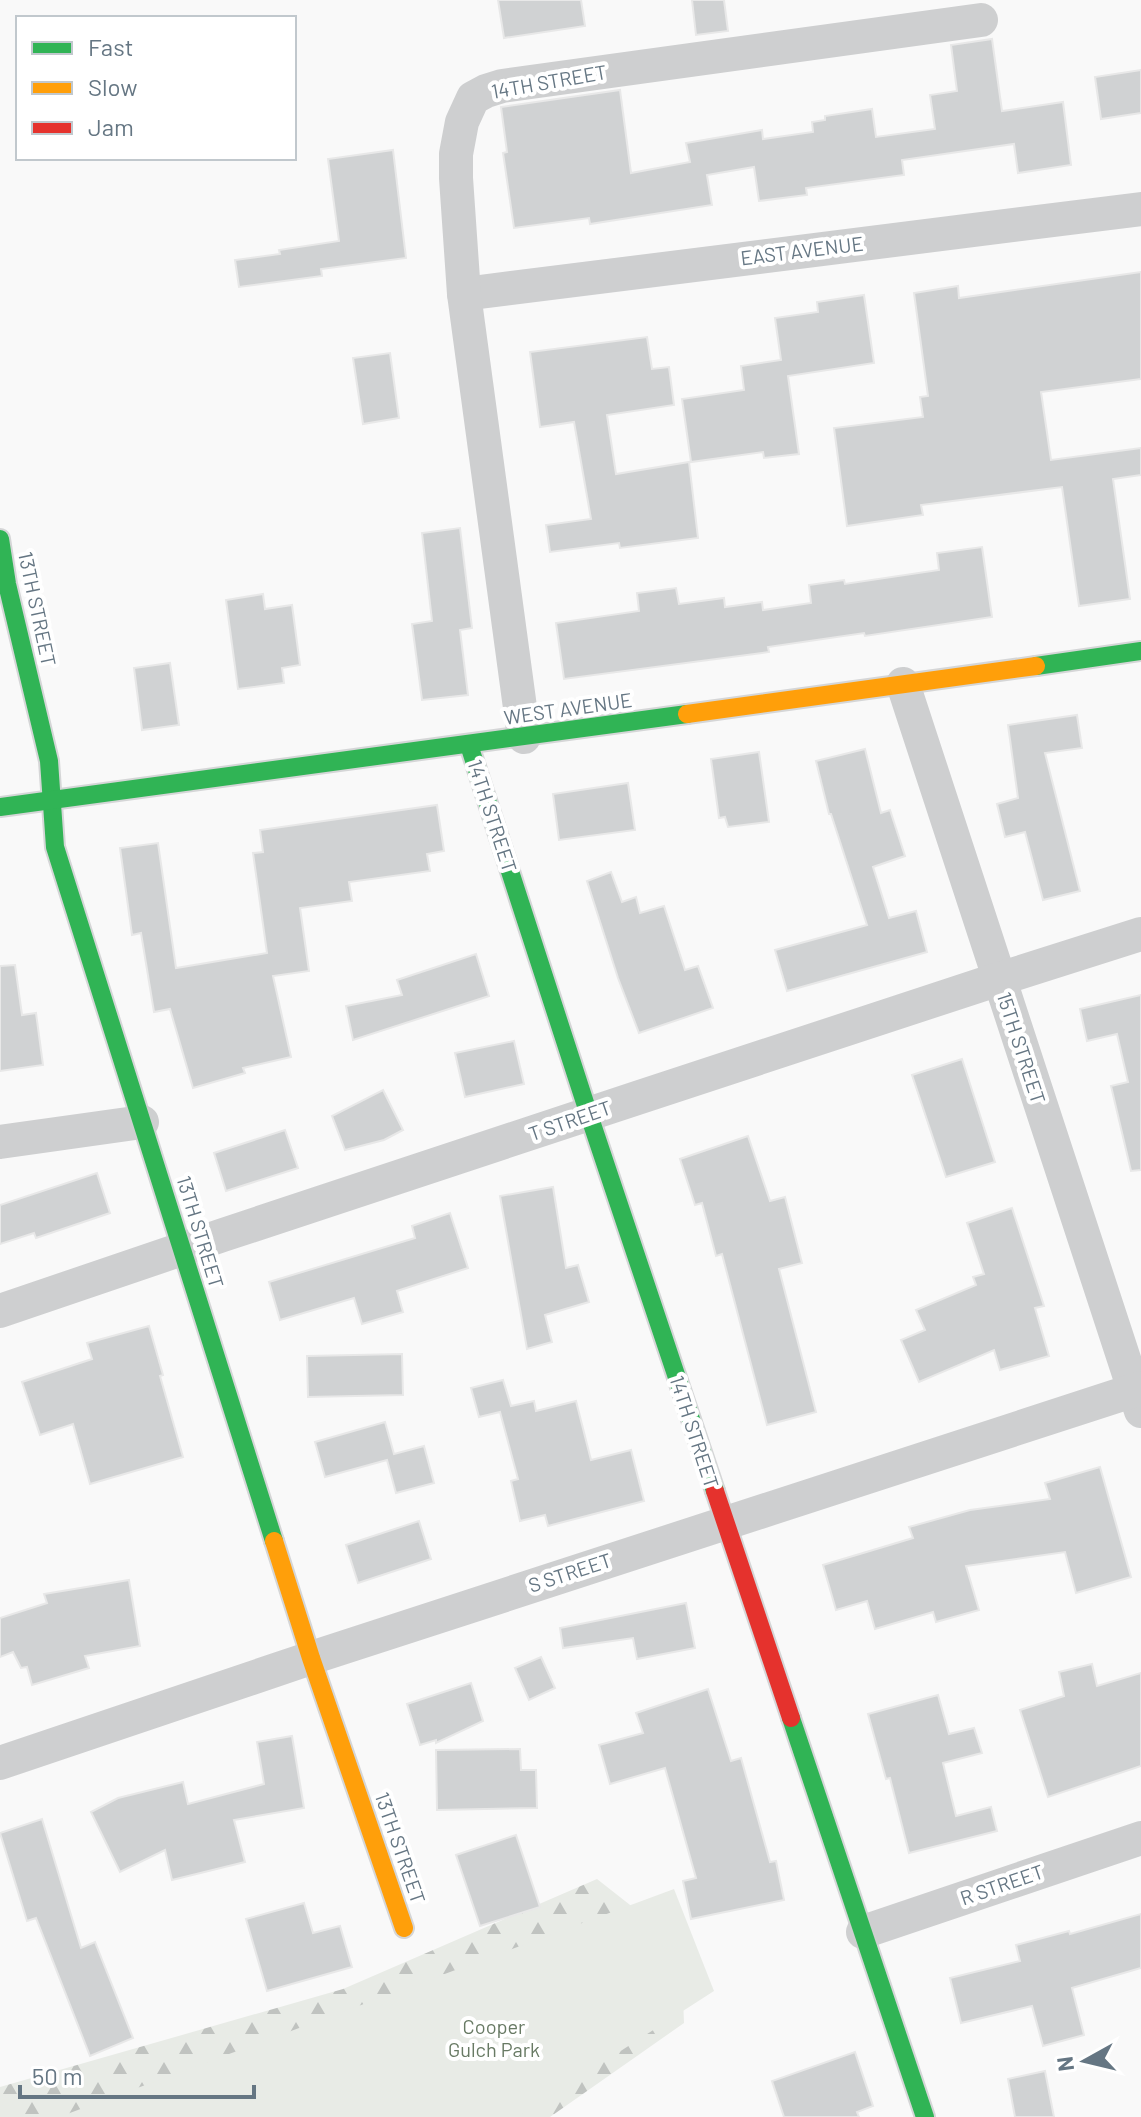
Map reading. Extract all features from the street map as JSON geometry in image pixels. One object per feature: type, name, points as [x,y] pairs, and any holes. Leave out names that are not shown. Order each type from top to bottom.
[{"type":"street","name":"14TH STREET","points":[[524,737],[464,294],[456,154],[462,122],[473,98],[502,86],[981,20]]},
{"type":"street","name":"EAST AVENUE","points":[[464,294],[1141,209]]},
{"type":"street","name":"13TH STREET","points":[[0,539],[7,584],[49,761],[55,847],[311,1658],[404,1928]]},
{"type":"street","name":"WEST AVENUE","points":[[0,807],[1141,651]]},
{"type":"street","name":"15TH STREET","points":[[903,684],[1139,1396]]},
{"type":"street","name":"14TH STREET","points":[[469,745],[589,1115],[925,2117]]},
{"type":"street","name":"T STREET","points":[[0,1311],[1141,934]]},
{"type":"street","points":[[0,1142],[142,1122]]},
{"type":"street","name":"S STREET","points":[[0,1763],[725,1523],[1139,1396]]},
{"type":"street","name":"R STREET","points":[[863,1932],[1141,1838]]},
{"type":"green space","name":"Cooper Gulch Park","points":[[597,1879],[681,1945],[684,2023],[550,2117],[0,2117],[0,2087],[343,1989]]},
{"type":"green space","name":"Cooper Gulch Park","points":[[674,1889],[714,1991],[518,2117],[59,2117]]},
{"type":"building","points":[[498,0],[581,0],[585,26],[504,38]]},
{"type":"building","points":[[692,0],[724,0],[728,31],[696,35]]},
{"type":"building","points":[[992,39],[1002,111],[1063,102],[1071,165],[1018,173],[1014,144],[902,160],[904,175],[806,188],[807,195],[759,201],[754,167],[707,175],[712,205],[590,224],[589,218],[514,228],[503,153],[507,152],[501,107],[620,90],[631,173],[690,162],[686,143],[762,130],[763,139],[813,132],[812,122],[825,120],[825,116],[872,109],[876,137],[935,129],[930,95],[957,91],[951,45]]},
{"type":"building","points":[[1141,70],[1141,113],[1101,119],[1095,77]]},
{"type":"building","points":[[393,150],[406,258],[321,269],[322,276],[239,287],[235,260],[339,241],[328,159]]},
{"type":"building","points":[[1141,272],[1141,379],[1041,392],[1051,460],[1141,448],[1141,475],[1113,479],[1130,599],[1079,606],[1062,487],[921,505],[923,515],[847,526],[834,428],[923,417],[920,397],[928,396],[914,293],[958,286],[959,298]]},
{"type":"building","points":[[864,295],[874,363],[788,376],[799,454],[764,458],[763,452],[691,462],[682,399],[744,390],[741,366],[781,360],[775,318],[818,312],[817,302]]},
{"type":"building","points":[[647,337],[652,369],[669,367],[674,405],[607,415],[616,474],[689,462],[698,538],[620,548],[619,543],[550,552],[546,525],[591,519],[574,422],[540,427],[530,352]]},
{"type":"building","points":[[390,353],[399,418],[363,424],[353,358]]},
{"type":"building","points":[[460,528],[472,628],[460,630],[468,695],[422,700],[412,624],[432,621],[422,533]]},
{"type":"building","points":[[982,547],[992,617],[768,647],[769,652],[564,679],[556,623],[639,611],[637,593],[676,588],[679,604],[724,598],[725,607],[762,602],[763,610],[811,603],[809,585],[844,580],[845,584],[939,570],[937,553]]},
{"type":"building","points":[[263,594],[265,609],[292,605],[300,665],[282,668],[284,683],[238,689],[226,600]]},
{"type":"building","points":[[170,663],[179,725],[142,730],[134,668]]},
{"type":"building","points":[[1077,715],[1082,748],[1045,753],[1080,891],[1043,900],[1025,832],[1005,837],[997,804],[1018,798],[1008,725]]},
{"type":"building","points":[[865,749],[881,813],[890,810],[905,856],[873,867],[889,918],[916,911],[927,952],[787,991],[775,950],[867,925],[829,814],[816,761]]},
{"type":"building","points":[[759,752],[769,822],[728,827],[725,817],[719,818],[711,759]]},
{"type":"building","points":[[628,783],[635,830],[559,840],[553,794]]},
{"type":"building","points":[[437,805],[444,851],[427,854],[430,871],[349,882],[352,901],[300,908],[309,971],[273,976],[291,1057],[243,1068],[245,1073],[193,1088],[170,1009],[154,1012],[141,933],[132,935],[120,848],[158,843],[176,968],[267,953],[253,853],[263,852],[260,830]]},
{"type":"building","points":[[611,872],[622,902],[636,897],[640,913],[664,906],[685,970],[698,966],[713,1008],[639,1033],[587,881]]},
{"type":"building","points":[[476,954],[489,996],[353,1040],[346,1006],[402,995],[397,980]]},
{"type":"building","points":[[15,965],[22,1015],[36,1013],[43,1065],[0,1071],[0,966]]},
{"type":"building","points":[[1141,995],[1141,1170],[1131,1171],[1111,1086],[1128,1082],[1117,1034],[1087,1041],[1080,1009]]},
{"type":"building","points":[[514,1041],[524,1084],[465,1097],[455,1053]]},
{"type":"building","points":[[962,1059],[995,1162],[946,1177],[912,1075]]},
{"type":"building","points":[[383,1090],[403,1130],[384,1140],[345,1150],[332,1116]]},
{"type":"building","points":[[285,1130],[298,1168],[226,1191],[214,1153]]},
{"type":"building","points":[[748,1136],[770,1201],[785,1197],[802,1263],[779,1269],[816,1412],[767,1425],[722,1254],[716,1256],[702,1203],[695,1205],[680,1159]]},
{"type":"building","points":[[97,1173],[110,1213],[36,1238],[34,1233],[0,1244],[0,1205]]},
{"type":"building","points":[[553,1187],[566,1268],[578,1265],[589,1302],[545,1315],[552,1342],[527,1349],[500,1196]]},
{"type":"building","points":[[1012,1208],[1044,1306],[1035,1308],[1049,1356],[1000,1370],[994,1350],[919,1382],[901,1340],[925,1330],[916,1310],[976,1285],[973,1277],[984,1274],[967,1223]]},
{"type":"building","points":[[450,1213],[468,1268],[397,1291],[403,1312],[362,1324],[354,1298],[280,1320],[269,1282],[415,1238],[412,1226]]},
{"type":"building","points":[[149,1326],[183,1457],[90,1484],[73,1424],[40,1435],[22,1382],[92,1359],[87,1343]]},
{"type":"building","points":[[402,1354],[403,1395],[308,1397],[307,1356]]},
{"type":"building","points":[[503,1380],[511,1406],[534,1401],[536,1411],[576,1401],[591,1460],[631,1450],[644,1501],[548,1526],[545,1515],[520,1521],[511,1481],[518,1479],[500,1412],[479,1417],[471,1388]]},
{"type":"building","points":[[385,1422],[394,1454],[424,1446],[434,1483],[396,1493],[387,1460],[325,1477],[315,1442]]},
{"type":"building","points":[[1100,1467],[1131,1577],[1076,1593],[1065,1552],[966,1566],[979,1610],[936,1622],[933,1612],[875,1629],[867,1601],[836,1610],[823,1565],[913,1538],[909,1527],[970,1510],[1050,1499],[1045,1483]]},
{"type":"building","points":[[419,1521],[431,1559],[358,1583],[346,1545]]},
{"type":"building","points":[[129,1580],[140,1646],[85,1656],[89,1668],[32,1685],[27,1667],[21,1668],[13,1652],[0,1657],[0,1618],[47,1603],[44,1594]]},
{"type":"building","points":[[686,1603],[695,1648],[637,1659],[633,1638],[563,1648],[560,1628]]},
{"type":"building","points":[[541,1657],[555,1688],[529,1700],[515,1668]]},
{"type":"building","points":[[1092,1664],[1097,1686],[1141,1673],[1141,1766],[1048,1797],[1020,1710],[1064,1696],[1059,1672]]},
{"type":"building","points":[[471,1683],[483,1721],[436,1743],[436,1740],[420,1745],[407,1704]]},
{"type":"building","points":[[708,1689],[731,1761],[741,1758],[770,1862],[776,1861],[784,1900],[691,1919],[683,1881],[696,1878],[665,1768],[610,1784],[599,1745],[643,1733],[636,1713]]},
{"type":"building","points":[[938,1695],[949,1734],[974,1728],[982,1753],[943,1763],[956,1816],[991,1807],[997,1831],[909,1853],[890,1778],[886,1779],[868,1714]]},
{"type":"building","points":[[292,1736],[304,1808],[234,1820],[245,1862],[172,1880],[165,1850],[120,1872],[91,1812],[118,1798],[183,1782],[188,1804],[264,1784],[257,1742]]},
{"type":"building","points":[[520,1749],[521,1770],[536,1770],[537,1808],[437,1810],[436,1750]]},
{"type":"building","points":[[42,1819],[81,1948],[95,1942],[133,2038],[90,2056],[36,1918],[27,1921],[0,1833]]},
{"type":"building","points":[[516,1835],[540,1907],[480,1926],[456,1855]]},
{"type":"building","points":[[304,1903],[313,1933],[340,1926],[352,1967],[267,1991],[246,1919]]},
{"type":"building","points":[[1141,1914],[1141,1968],[1072,1988],[1084,2035],[1043,2046],[1032,2006],[961,2023],[950,1978],[1020,1961],[1016,1945]]},
{"type":"building","points":[[855,2052],[873,2106],[857,2112],[859,2117],[784,2117],[772,2081]]},
{"type":"building","points":[[1045,2071],[1054,2117],[1015,2117],[1008,2079]]},
{"type":"traffic: fast","points":[[0,539],[7,584],[49,761],[55,847],[274,1541]]},
{"type":"traffic: fast","points":[[1036,666],[1141,651]]},
{"type":"traffic: fast","points":[[0,807],[687,714]]},
{"type":"traffic: fast","points":[[469,745],[715,1491]]},
{"type":"traffic: fast","points":[[791,1718],[925,2117]]},
{"type":"traffic: slow","points":[[687,714],[1036,666]]},
{"type":"traffic: slow","points":[[274,1541],[404,1928]]},
{"type":"traffic: jam","points":[[715,1491],[791,1718]]}]
